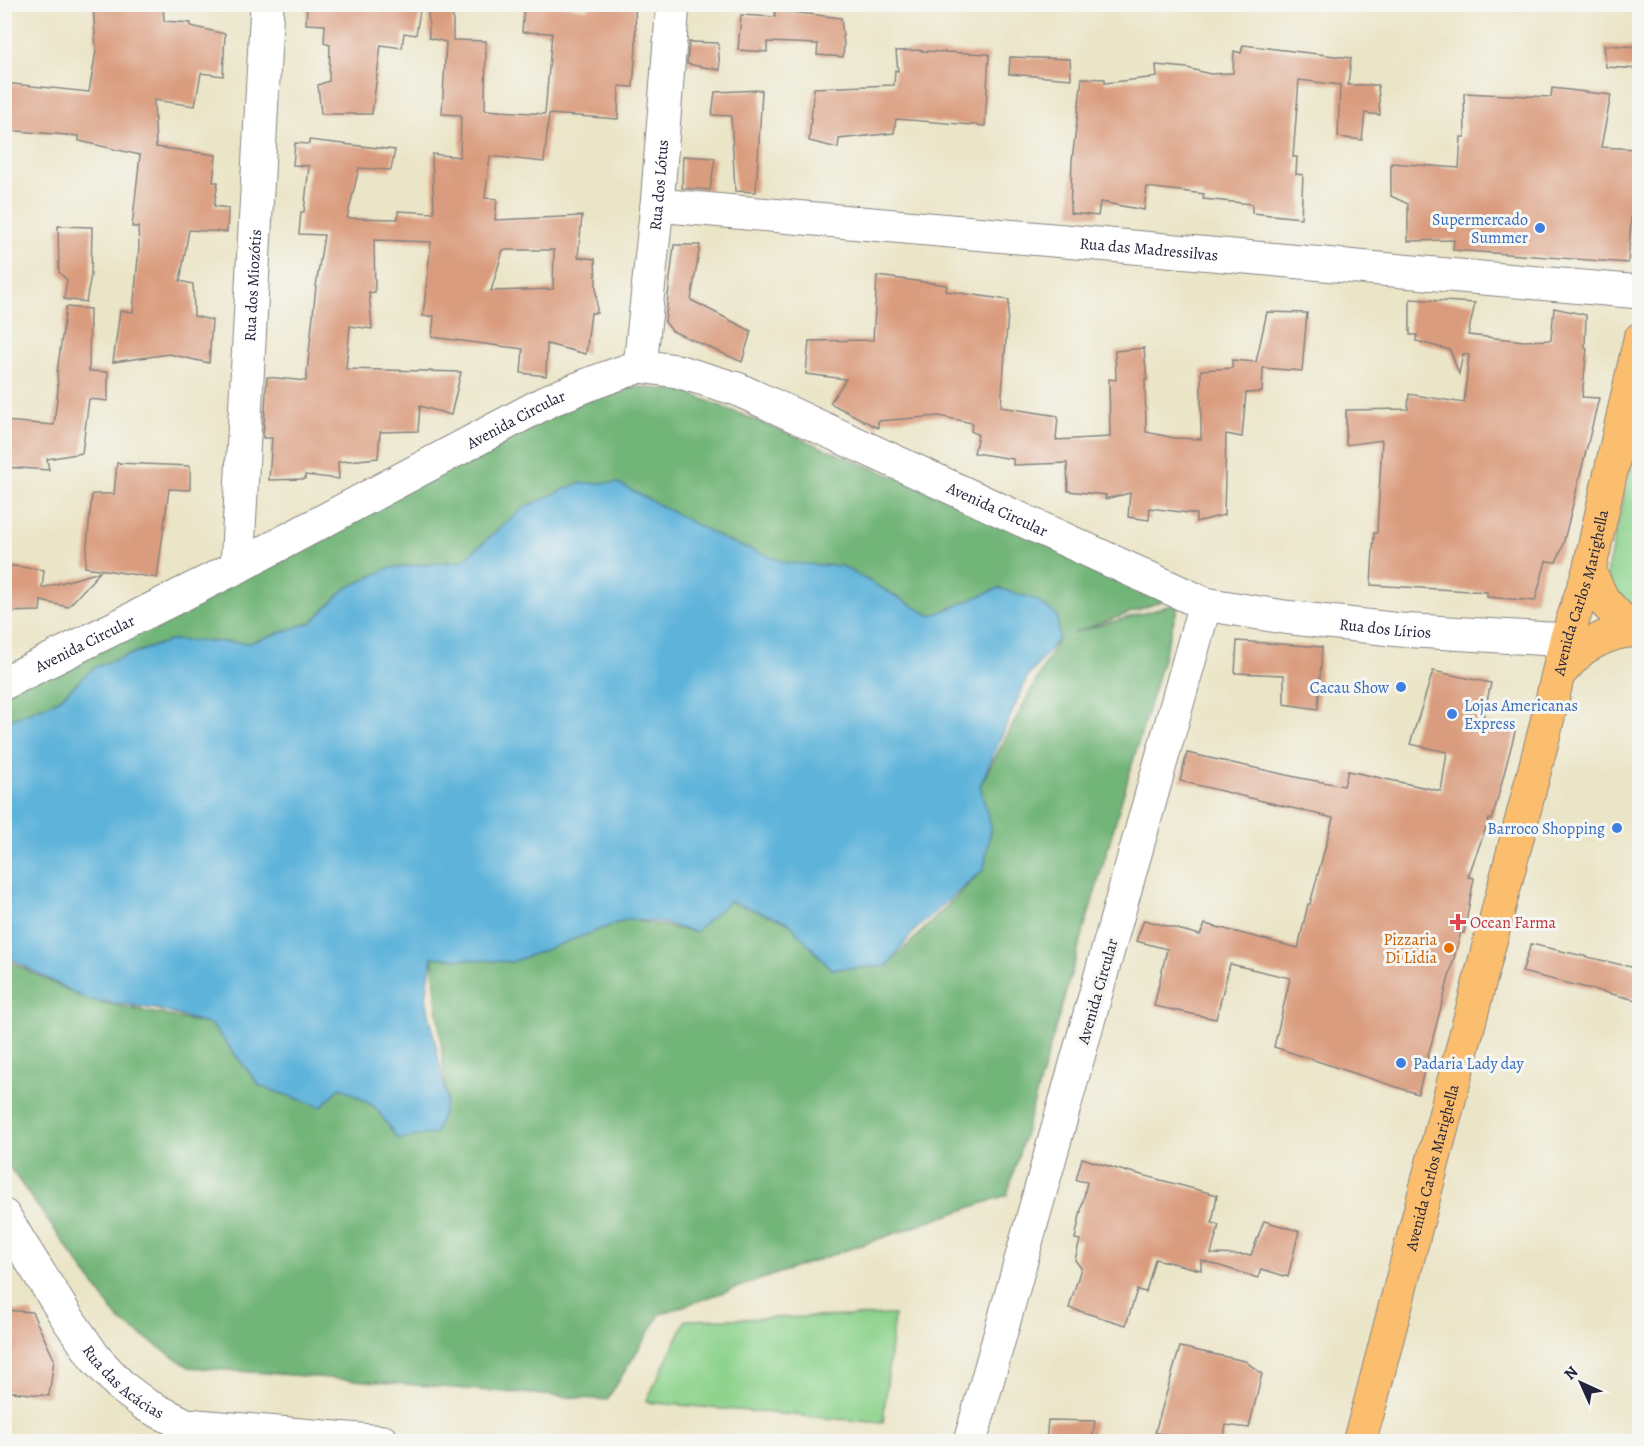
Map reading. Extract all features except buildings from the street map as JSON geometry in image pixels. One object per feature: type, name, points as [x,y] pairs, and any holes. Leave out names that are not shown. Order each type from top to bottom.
[{"type":"main road","name":"Avenida Carlos Marighella","points":[[1359,1442],[1560,672],[1566,640],[1588,571],[1634,383],[1640,339]]},
{"type":"main road","points":[[1588,571],[1604,600],[1635,630]]},
{"type":"main road","points":[[1560,672],[1584,649],[1605,637],[1635,630]]},
{"type":"main road","name":"Avenida Carlos Marighella","points":[[1370,1404],[1372,1442]]},
{"type":"street","name":"Rua dos Miozótis","points":[[237,567],[267,4]]},
{"type":"street","name":"Rua dos Lótus","points":[[640,366],[657,205],[673,4]]},
{"type":"street","name":"Rua das Madressilvas","points":[[657,205],[1640,292]]},
{"type":"street","name":"Avenida Circular","points":[[4,683],[237,567],[550,400],[640,366],[676,371],[737,389],[1205,604],[970,1442]]},
{"type":"street","name":"Rua dos Lírios","points":[[1205,604],[1284,617],[1400,630],[1566,640]]},
{"type":"street","name":"Rua das Acácias","points":[[9,1233],[95,1358],[122,1387],[186,1433],[383,1442]]},
{"type":"green space","points":[[595,382],[686,392],[1183,594],[1073,633],[1179,603],[1007,1195],[660,1314],[607,1400],[189,1367],[120,1321],[5,1161],[4,959],[86,999],[212,1025],[260,1086],[341,1087],[375,1107],[398,1139],[447,1100],[432,957],[512,962],[628,919],[694,932],[729,901],[788,922],[831,969],[887,966],[984,869],[980,786],[1059,638],[999,588],[931,616],[842,566],[788,564],[727,541],[525,507],[462,561],[389,568],[345,589],[312,622],[250,643],[171,640],[95,667],[57,701],[5,723],[5,688]]},
{"type":"green space","points":[[1639,432],[1638,609],[1626,607],[1606,575]]},
{"type":"green space","points":[[894,1315],[883,1423],[646,1402],[686,1320]]},
{"type":"water","points":[[579,483],[618,483],[727,541],[787,563],[842,566],[931,616],[999,588],[1034,599],[1057,615],[1059,638],[1027,678],[980,786],[991,827],[984,869],[915,930],[887,966],[831,969],[788,922],[729,901],[695,932],[658,922],[628,919],[512,962],[432,957],[426,998],[447,1100],[436,1133],[398,1139],[375,1107],[341,1087],[321,1107],[260,1086],[212,1025],[156,1009],[86,999],[5,956],[5,722],[57,701],[95,667],[172,640],[250,643],[312,622],[345,589],[389,568],[462,561],[525,507]]},
{"type":"place","name":"Supermercado Summer","points":[[1540,228]]},
{"type":"place","name":"Cacau Show","points":[[1401,687]]},
{"type":"place","name":"Lojas Americanas Express","points":[[1452,714]]},
{"type":"place","name":"Barroco Shopping","points":[[1617,828]]},
{"type":"place","name":"Ocean Farma","points":[[1458,922]]},
{"type":"place","name":"Pizzaria Di Lidia","points":[[1449,948]]},
{"type":"place","name":"Padaria Lady day","points":[[1401,1063]]}]
